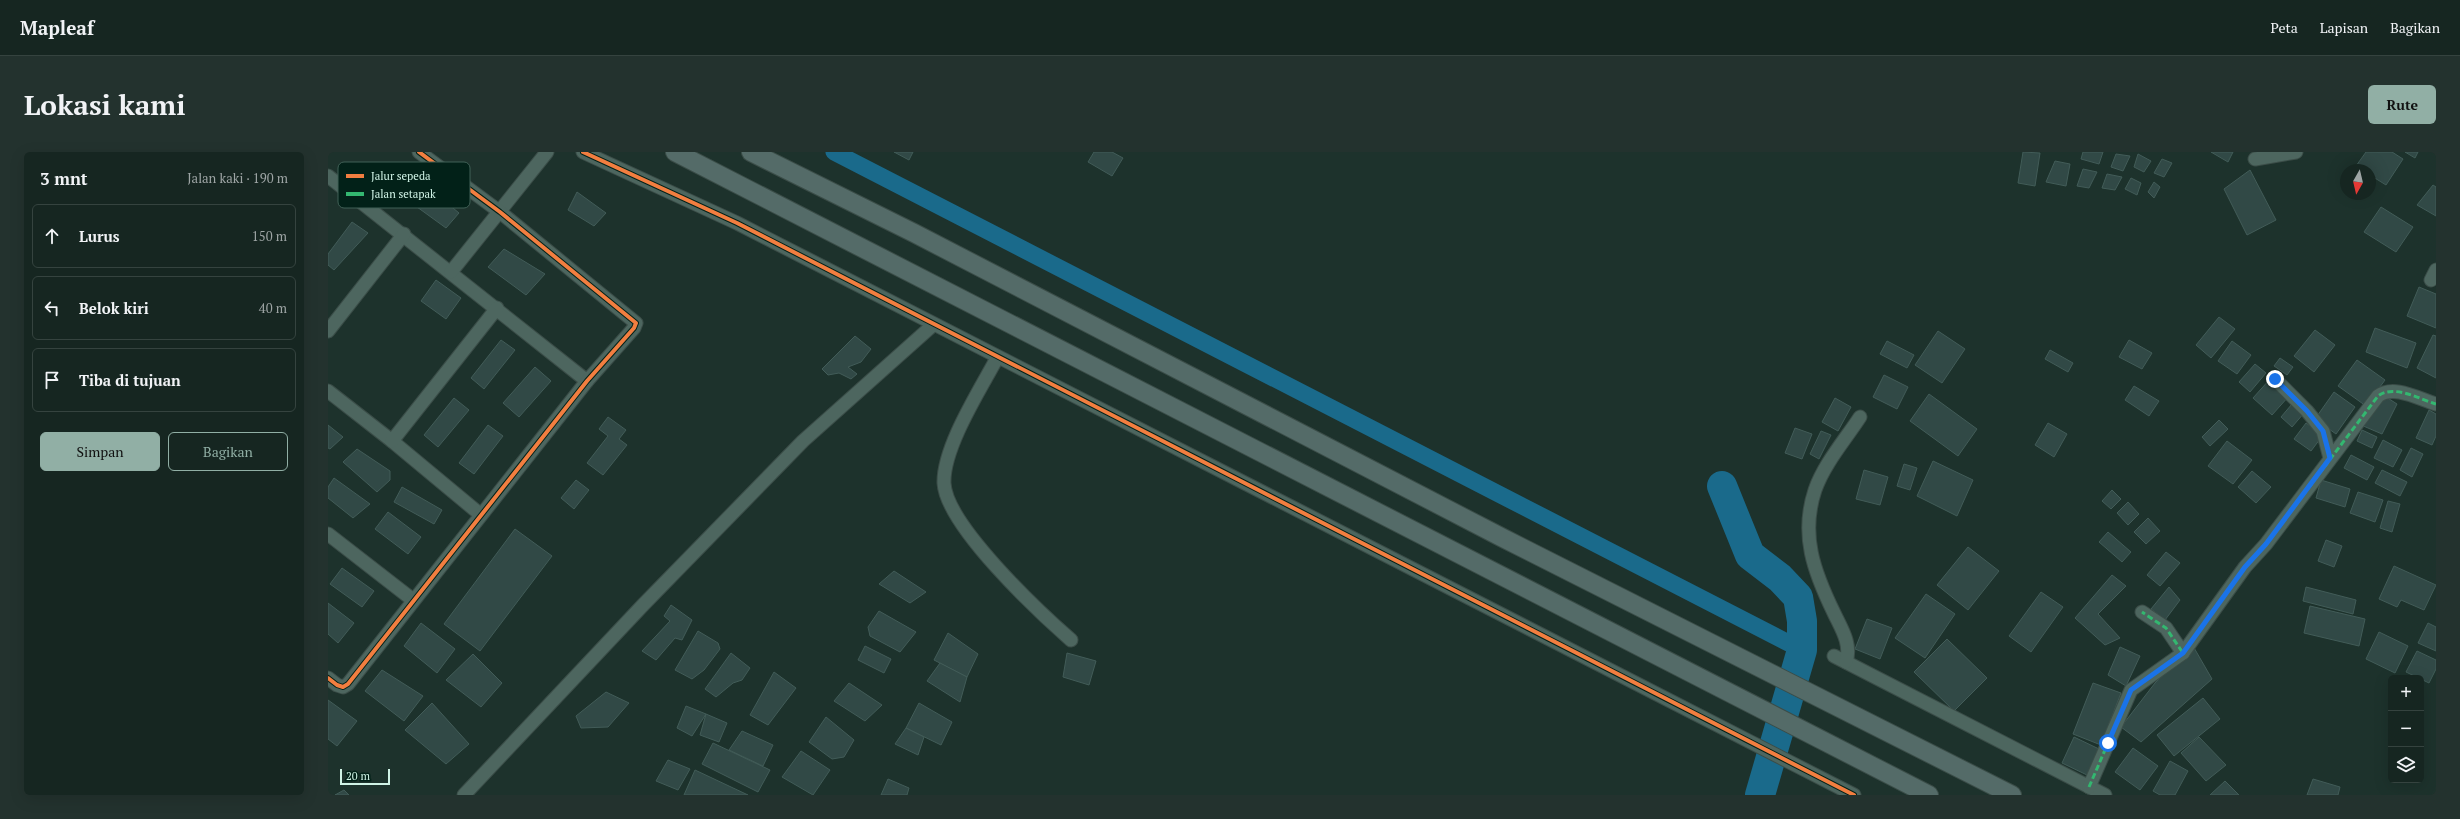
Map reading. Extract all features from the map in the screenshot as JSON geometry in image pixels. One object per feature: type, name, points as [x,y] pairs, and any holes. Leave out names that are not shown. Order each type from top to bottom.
[{"type":"main road","points":[[675,152],[1766,713],[1793,725],[1929,795]]},
{"type":"main road","points":[[751,152],[914,233],[1482,527],[2012,795]]},
{"type":"street","points":[[419,152],[432,162]]},
{"type":"street","points":[[452,272],[547,152]]},
{"type":"street","points":[[583,152],[737,224],[1854,795]]},
{"type":"street","points":[[2255,160],[2294,152]]},
{"type":"street","points":[[328,176],[338,184]]},
{"type":"street","points":[[328,678],[337,685],[343,687],[348,684],[587,381],[634,328],[636,321],[470,190]]},
{"type":"street","points":[[370,208],[587,381]]},
{"type":"street","points":[[328,331],[404,234]]},
{"type":"street","points":[[392,441],[497,308]]},
{"type":"street","points":[[464,795],[643,605],[803,441],[933,325]]},
{"type":"street","points":[[997,358],[965,419],[949,456],[944,483],[949,500],[958,520],[990,559],[1071,640]]},
{"type":"street","points":[[2275,379],[2307,411],[2323,431],[2330,458]]},
{"type":"street","points":[[328,391],[392,441],[481,515]]},
{"type":"street","points":[[2089,787],[2131,690],[2183,653],[2245,567],[2266,544],[2363,414],[2383,392],[2397,391],[2436,404]]},
{"type":"street","points":[[1860,417],[1824,471],[1815,489],[1810,532],[1811,557],[1817,577],[1846,639],[1848,655],[1840,659],[2105,795]]},
{"type":"street","points":[[328,534],[413,600]]},
{"type":"street","points":[[2142,612],[2166,628],[2183,653]]},
{"type":"building","points":[[894,152],[913,152],[909,160]]},
{"type":"building","points":[[1094,152],[1112,152],[1123,158],[1112,176],[1088,162]]},
{"type":"building","points":[[2023,152],[2040,153],[2035,186],[2018,183]]},
{"type":"building","points":[[2083,152],[2103,152],[2099,164],[2081,159]]},
{"type":"building","points":[[2211,152],[2233,152],[2228,162]]},
{"type":"building","points":[[2366,152],[2392,152],[2403,159],[2386,185],[2376,179],[2376,164],[2357,164]]},
{"type":"building","points":[[2405,152],[2418,152],[2415,158]]},
{"type":"building","points":[[2116,154],[2130,156],[2123,171],[2111,167]]},
{"type":"building","points":[[2138,154],[2151,161],[2144,172],[2134,167]]},
{"type":"building","points":[[2162,159],[2172,163],[2164,177],[2154,173]]},
{"type":"building","points":[[2055,161],[2070,164],[2066,186],[2046,182]]},
{"type":"building","points":[[2083,169],[2097,172],[2089,188],[2077,186]]},
{"type":"building","points":[[2250,170],[2276,220],[2247,235],[2224,189]]},
{"type":"building","points":[[2107,174],[2122,177],[2115,190],[2102,188]]},
{"type":"building","points":[[2131,178],[2141,183],[2137,195],[2125,189]]},
{"type":"building","points":[[2154,182],[2160,187],[2154,198],[2148,192]]},
{"type":"building","points":[[2433,185],[2436,187],[2436,216],[2417,205]]},
{"type":"building","points":[[577,192],[606,213],[594,226],[568,210]]},
{"type":"building","points":[[2381,207],[2413,227],[2396,252],[2364,232]]},
{"type":"building","points":[[418,208],[453,208],[459,213],[446,228]]},
{"type":"building","points":[[352,222],[368,233],[334,270],[328,265],[328,254]]},
{"type":"building","points":[[504,249],[545,274],[526,295],[488,267]]},
{"type":"building","points":[[436,280],[461,298],[446,319],[421,301]]},
{"type":"building","points":[[2419,287],[2436,294],[2436,328],[2407,316]]},
{"type":"building","points":[[2219,317],[2235,329],[2211,358],[2196,345]]},
{"type":"building","points":[[2375,328],[2416,343],[2407,368],[2366,352]]},
{"type":"building","points":[[2315,330],[2335,345],[2314,372],[2294,356]]},
{"type":"building","points":[[1938,331],[1965,349],[1942,383],[1915,365]]},
{"type":"building","points":[[2433,335],[2436,336],[2436,378],[2417,368]]},
{"type":"building","points":[[855,336],[871,349],[861,362],[848,367],[857,374],[851,379],[839,373],[828,375],[822,369]]},
{"type":"building","points":[[501,340],[515,350],[484,389],[471,378]]},
{"type":"building","points":[[2129,340],[2152,353],[2142,369],[2119,357]]},
{"type":"building","points":[[1887,341],[1914,355],[1907,368],[1880,354]]},
{"type":"building","points":[[2232,341],[2251,355],[2237,374],[2218,361]]},
{"type":"building","points":[[2050,350],[2073,363],[2068,372],[2045,359]]},
{"type":"building","points":[[2280,358],[2293,367],[2287,375],[2274,366]]},
{"type":"building","points":[[2357,360],[2385,380],[2366,406],[2338,386]]},
{"type":"building","points":[[2255,364],[2266,373],[2250,392],[2239,382]]},
{"type":"building","points":[[535,367],[551,381],[519,417],[503,403]]},
{"type":"building","points":[[1884,375],[1908,387],[1897,409],[1873,397]]},
{"type":"building","points":[[2270,379],[2289,396],[2272,415],[2253,398]]},
{"type":"building","points":[[2134,386],[2159,401],[2149,416],[2125,400]]},
{"type":"building","points":[[2334,392],[2355,407],[2336,434],[2315,419]]},
{"type":"building","points":[[1929,394],[1977,429],[1958,456],[1910,421]]},
{"type":"building","points":[[2383,395],[2397,404],[2382,434],[2361,425]]},
{"type":"building","points":[[454,398],[469,410],[438,447],[424,435]]},
{"type":"building","points":[[1835,398],[1851,407],[1838,431],[1822,422]]},
{"type":"building","points":[[2292,404],[2304,413],[2292,427],[2281,417]]},
{"type":"building","points":[[2429,410],[2436,414],[2436,436],[2432,445],[2416,438]]},
{"type":"building","points":[[608,417],[626,430],[619,439],[627,445],[603,475],[587,463],[608,436],[599,429]]},
{"type":"building","points":[[2219,420],[2228,429],[2210,446],[2202,437]]},
{"type":"building","points":[[2048,423],[2067,434],[2054,457],[2035,445]]},
{"type":"building","points":[[2306,423],[2323,435],[2311,451],[2294,439]]},
{"type":"building","points":[[328,425],[343,437],[330,449],[328,448]]},
{"type":"building","points":[[488,425],[503,436],[474,474],[459,463]]},
{"type":"building","points":[[1795,428],[1812,434],[1802,459],[1785,453]]},
{"type":"building","points":[[2362,430],[2377,437],[2372,448],[2357,441]]},
{"type":"building","points":[[1821,431],[1831,435],[1819,459],[1810,454]]},
{"type":"building","points":[[2383,440],[2402,450],[2393,467],[2374,458]]},
{"type":"building","points":[[2227,441],[2252,460],[2233,484],[2208,466]]},
{"type":"building","points":[[2411,448],[2423,454],[2412,477],[2400,470]]},
{"type":"building","points":[[357,449],[390,471],[390,480],[377,492],[343,462]]},
{"type":"building","points":[[2351,455],[2374,467],[2367,480],[2344,468]]},
{"type":"building","points":[[1933,461],[1973,480],[1957,516],[1917,496]]},
{"type":"building","points":[[1904,464],[1917,468],[1910,490],[1897,486]]},
{"type":"building","points":[[1864,470],[1888,477],[1880,505],[1856,499]]},
{"type":"building","points":[[2382,470],[2407,482],[2400,496],[2375,483]]},
{"type":"building","points":[[2252,471],[2271,487],[2256,503],[2238,487]]},
{"type":"building","points":[[334,478],[370,504],[353,518],[328,498],[328,487]]},
{"type":"building","points":[[576,480],[589,490],[574,509],[561,498]]},
{"type":"building","points":[[2321,480],[2350,489],[2345,507],[2316,498]]},
{"type":"building","points":[[402,487],[442,510],[434,524],[394,502]]},
{"type":"building","points":[[2112,490],[2121,499],[2111,509],[2102,501]]},
{"type":"building","points":[[2358,492],[2383,500],[2375,522],[2350,513]]},
{"type":"building","points":[[2388,501],[2400,504],[2392,532],[2380,528]]},
{"type":"building","points":[[2128,502],[2139,514],[2128,525],[2117,513]]},
{"type":"building","points":[[388,512],[421,537],[408,554],[375,529]]},
{"type":"building","points":[[2148,518],[2160,531],[2146,544],[2134,532]]},
{"type":"building","points":[[515,529],[552,556],[480,651],[444,624]]},
{"type":"building","points":[[2108,532],[2131,552],[2122,562],[2099,542]]},
{"type":"building","points":[[2326,540],[2342,546],[2334,567],[2318,561]]},
{"type":"building","points":[[1968,547],[1999,571],[1968,610],[1937,585]]},
{"type":"building","points":[[2166,552],[2180,563],[2160,586],[2147,575]]},
{"type":"building","points":[[2394,566],[2436,585],[2424,610],[2401,600],[2397,607],[2379,599]]},
{"type":"building","points":[[342,568],[374,591],[362,607],[330,584]]},
{"type":"building","points":[[894,571],[926,592],[910,603],[879,584]]},
{"type":"building","points":[[2112,575],[2126,586],[2098,614],[2120,638],[2105,645],[2075,618]]},
{"type":"building","points":[[2169,587],[2180,600],[2165,620],[2151,609]]},
{"type":"building","points":[[2306,587],[2356,600],[2353,614],[2303,601]]},
{"type":"building","points":[[2041,592],[2063,607],[2031,652],[2009,636]]},
{"type":"building","points":[[1926,594],[1955,614],[1925,658],[1895,638]]},
{"type":"building","points":[[328,603],[354,623],[338,643],[328,634]]},
{"type":"building","points":[[671,605],[692,620],[682,640],[675,638],[656,660],[642,651],[670,621],[664,616]]},
{"type":"building","points":[[2310,606],[2365,619],[2359,646],[2304,633]]},
{"type":"building","points":[[879,611],[916,632],[900,652],[870,636],[868,627]]},
{"type":"building","points":[[1867,619],[1892,628],[1880,659],[1855,649]]},
{"type":"building","points":[[421,623],[455,649],[437,673],[404,646]]},
{"type":"building","points":[[2428,623],[2436,627],[2436,651],[2418,643]]},
{"type":"building","points":[[698,631],[718,643],[720,649],[704,670],[692,679],[675,670]]},
{"type":"building","points":[[2379,632],[2408,646],[2395,673],[2366,659]]},
{"type":"building","points":[[948,633],[978,654],[967,677],[934,660]]},
{"type":"building","points":[[1947,639],[1987,678],[1954,711],[1914,672]]},
{"type":"building","points":[[865,646],[891,659],[884,673],[858,660]]},
{"type":"building","points":[[2193,646],[2212,679],[2141,742],[2121,727],[2155,683]]},
{"type":"building","points":[[2120,647],[2140,656],[2126,686],[2108,675]]},
{"type":"building","points":[[2417,651],[2436,660],[2436,669],[2429,683],[2424,681],[2424,675],[2412,675],[2406,672]]},
{"type":"building","points":[[731,653],[750,668],[742,680],[733,683],[716,697],[705,689]]},
{"type":"building","points":[[1067,653],[1096,661],[1089,685],[1063,677]]},
{"type":"building","points":[[473,654],[502,683],[481,707],[446,680]]},
{"type":"building","points":[[940,663],[967,677],[960,702],[927,681]]},
{"type":"building","points":[[382,670],[423,696],[404,721],[365,691]]},
{"type":"building","points":[[774,672],[796,688],[768,725],[750,715]]},
{"type":"building","points":[[849,683],[882,705],[865,721],[834,701]]},
{"type":"building","points":[[2093,683],[2121,693],[2101,745],[2073,734]]},
{"type":"building","points":[[606,692],[629,703],[608,727],[581,728],[576,716]]},
{"type":"building","points":[[2203,698],[2220,719],[2174,756],[2157,735]]},
{"type":"building","points":[[328,700],[357,721],[337,746],[328,739]]},
{"type":"building","points":[[432,703],[469,744],[446,764],[405,730]]},
{"type":"building","points":[[919,703],[952,722],[941,745],[906,728]]},
{"type":"building","points":[[686,706],[706,714],[692,736],[677,728]]},
{"type":"building","points":[[706,714],[727,723],[719,742],[700,735]]},
{"type":"building","points":[[826,717],[854,740],[844,757],[832,759],[809,742]]},
{"type":"building","points":[[906,728],[924,737],[918,755],[895,744]]},
{"type":"building","points":[[742,731],[773,745],[763,766],[729,750]]},
{"type":"building","points":[[2074,737],[2099,749],[2087,775],[2062,763]]},
{"type":"building","points":[[2199,737],[2226,765],[2206,781],[2181,753]]},
{"type":"building","points":[[713,743],[770,770],[758,792],[702,764]]},
{"type":"building","points":[[2133,748],[2158,766],[2140,790],[2115,772]]},
{"type":"building","points":[[801,751],[830,770],[813,795],[782,777]]},
{"type":"building","points":[[668,760],[690,769],[678,790],[656,781]]},
{"type":"building","points":[[2170,761],[2188,771],[2175,795],[2160,795],[2153,791]]},
{"type":"building","points":[[695,770],[748,795],[684,795]]},
{"type":"building","points":[[888,779],[909,788],[907,795],[881,795]]},
{"type":"building","points":[[2313,779],[2340,787],[2338,795],[2307,795]]},
{"type":"building","points":[[2225,781],[2239,795],[2210,795]]},
{"type":"building","points":[[344,790],[349,795],[335,795]]},
{"type":"waterway","points":[[834,152],[1802,650]]},
{"type":"waterway","points":[[1722,486],[1750,555],[1780,578],[1798,597],[1802,621],[1802,650],[1760,795]]},
{"type":"marked path","points":[[2275,379],[2307,411],[2323,431],[2330,458]]},
{"type":"marked path","points":[[2183,653],[2245,567],[2266,544],[2378,396],[2391,391],[2399,392],[2436,404]]},
{"type":"marked path","points":[[2089,787],[2131,690],[2183,653],[2166,628],[2142,612]]},
{"type":"cycle path","points":[[419,152],[432,162]]},
{"type":"cycle path","points":[[583,152],[737,223],[1854,795]]},
{"type":"cycle path","points":[[328,678],[337,685],[343,687],[348,684],[587,381],[634,328],[636,323],[500,212],[470,190]]},
{"type":"route","points":[[2108,743],[2131,690],[2183,653],[2245,567],[2266,544],[2330,458],[2323,431],[2307,411],[2275,379]]}]
